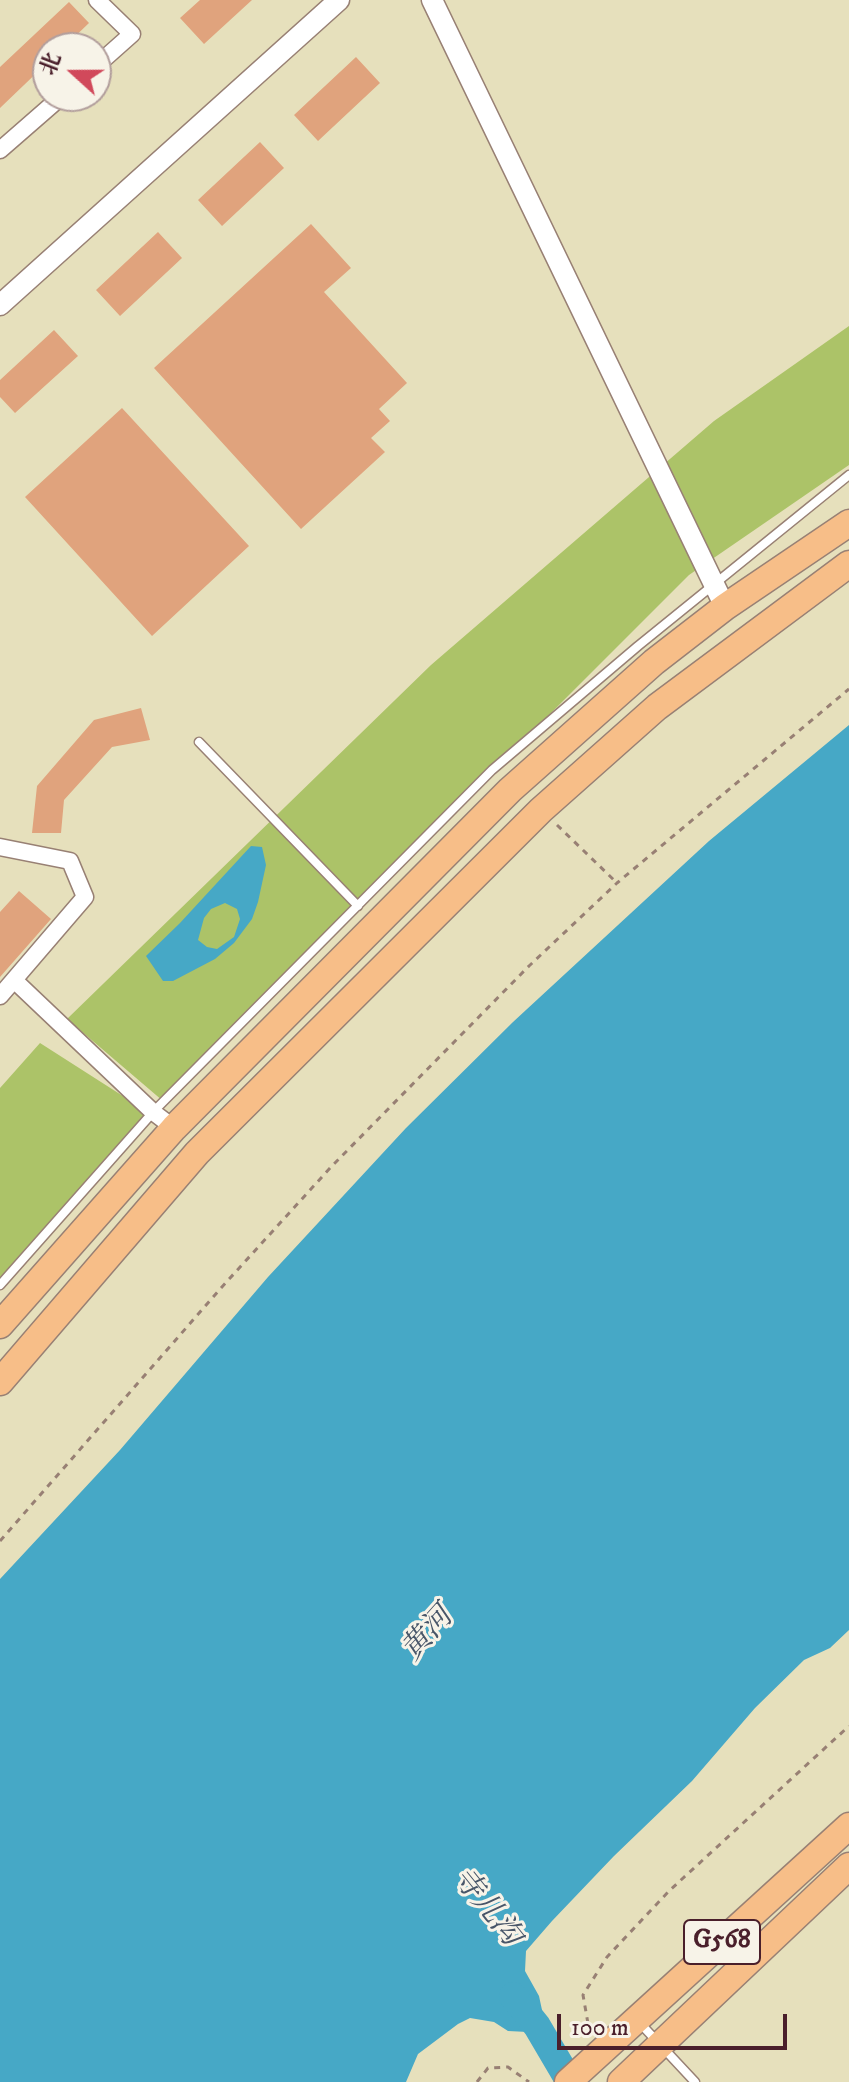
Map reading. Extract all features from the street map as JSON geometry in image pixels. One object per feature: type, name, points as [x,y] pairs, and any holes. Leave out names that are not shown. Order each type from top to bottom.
[{"type":"main road","points":[[0,1325],[174,1128],[510,790],[654,662],[720,596],[849,523]]},
{"type":"main road","points":[[0,1382],[197,1153],[541,810],[657,707],[849,564]]},
{"type":"main road","name":"G568","points":[[568,2082],[849,1826]]},
{"type":"main road","name":"G568","points":[[621,2082],[849,1866]]},
{"type":"street","points":[[97,0],[132,34],[112,52]]},
{"type":"street","points":[[0,305],[339,0]]},
{"type":"street","points":[[432,0],[720,596]]},
{"type":"street","points":[[0,150],[44,112]]},
{"type":"street","points":[[0,847],[70,861],[85,897],[0,996]]},
{"type":"street","points":[[14,980],[153,1112],[174,1128]]},
{"type":"lane","points":[[0,1285],[153,1112],[492,770],[638,646],[720,596],[849,475]]},
{"type":"lane","points":[[199,742],[358,906]]},
{"type":"lane","points":[[636,2020],[695,2082]]},
{"type":"path","points":[[0,1541],[331,1167],[529,966],[617,883],[849,689]]},
{"type":"path","points":[[541,810],[617,883]]},
{"type":"path","points":[[594,2058],[583,1995],[607,1957],[669,1891],[849,1726]]},
{"type":"path","points":[[477,2082],[488,2068],[508,2067],[529,2082]]},
{"type":"green space","points":[[849,326],[849,465],[689,575],[163,1101],[67,1019],[431,665],[714,421]]},
{"type":"green space","points":[[40,1043],[151,1114],[0,1281],[0,1088]]},
{"type":"water","name":"黄河","points":[[849,725],[849,1630],[830,1648],[804,1660],[755,1708],[692,1781],[614,1856],[526,1951],[525,1971],[539,1996],[542,2010],[537,2026],[528,2032],[508,2031],[494,2022],[470,2018],[418,2054],[406,2082],[0,2082],[0,1579],[120,1450],[268,1277],[406,1128],[513,1022],[709,841]]},
{"type":"water","points":[[251,846],[262,847],[266,865],[252,919],[234,943],[215,959],[173,981],[163,981],[146,956]],"holes":[[[225,903],[237,909],[240,919],[234,937],[217,949],[207,947],[198,940],[204,918],[211,909]]]},
{"type":"building","points":[[200,0],[252,0],[204,44],[180,18]]},
{"type":"building","points":[[69,2],[89,23],[80,32],[37,32]]},
{"type":"building","points":[[32,37],[32,77],[0,108],[0,67]]},
{"type":"building","points":[[356,57],[380,83],[318,141],[294,115]]},
{"type":"building","points":[[260,142],[284,168],[222,226],[198,200]]},
{"type":"building","points":[[311,224],[351,268],[324,292],[407,383],[379,409],[390,421],[371,438],[385,452],[301,529],[154,368]]},
{"type":"building","points":[[158,232],[182,258],[120,316],[96,290]]},
{"type":"building","points":[[54,330],[78,356],[15,413],[0,397],[0,380]]},
{"type":"building","points":[[122,408],[249,546],[152,636],[25,497]]},
{"type":"building","points":[[141,708],[150,740],[112,747],[64,800],[61,833],[32,833],[37,786],[94,720]]},
{"type":"building","points":[[19,891],[51,919],[0,977],[0,912]]},
{"type":"waterway","name":"寺儿沟","points":[[513,1996],[537,2026],[570,2082]]}]
